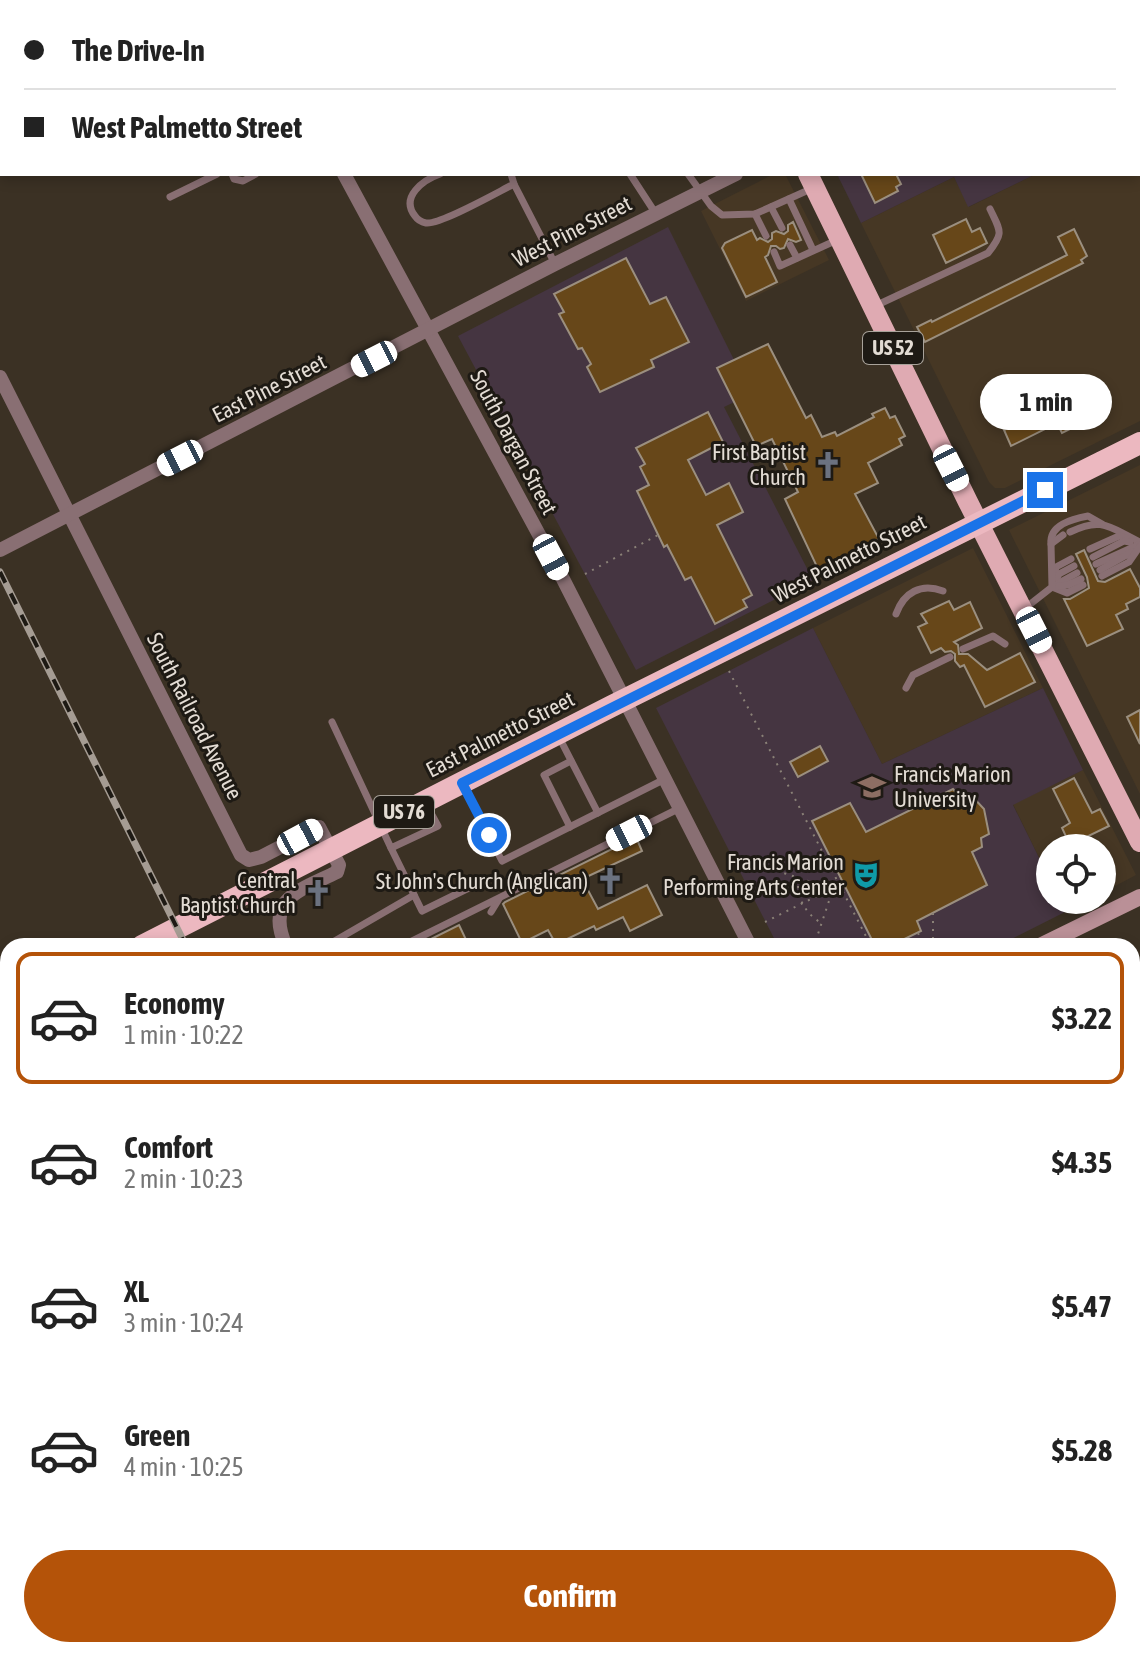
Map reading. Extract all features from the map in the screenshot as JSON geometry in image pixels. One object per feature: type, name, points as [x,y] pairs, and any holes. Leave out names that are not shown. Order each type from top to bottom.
[{"type":"highway","name":"West Palmetto Street","points":[[625,700],[1140,443]]},
{"type":"highway","name":"East Palmetto Street","points":[[158,938],[625,700]]},
{"type":"main road","name":"US 52","points":[[811,180],[1140,842]]},
{"type":"main road","points":[[1056,938],[1140,897]]},
{"type":"street","name":"South Dargan Street","points":[[345,176],[625,700],[746,938]]},
{"type":"street","name":"West Pine Street","points":[[429,330],[732,176]]},
{"type":"street","name":"East Pine Street","points":[[0,550],[429,330]]},
{"type":"street","name":"South Railroad Avenue","points":[[0,377],[241,855],[249,860],[261,857],[319,827],[331,850]]},
{"type":"street","points":[[283,938],[278,924],[280,910],[289,897],[340,869],[331,850]]},
{"type":"lane","points":[[170,197],[213,176]]},
{"type":"lane","points":[[233,176],[243,181],[252,176]]},
{"type":"lane","points":[[434,176],[418,188],[410,202],[413,213],[427,223],[440,220],[514,184]]},
{"type":"lane","points":[[512,176],[555,264]]},
{"type":"lane","points":[[631,176],[656,214]]},
{"type":"lane","points":[[690,176],[722,215],[755,214],[789,199],[811,180]]},
{"type":"lane","points":[[789,199],[813,250]]},
{"type":"lane","points":[[771,207],[782,228]]},
{"type":"lane","points":[[873,307],[988,253],[1000,238],[1001,231],[990,209]]},
{"type":"lane","points":[[755,214],[766,236]]},
{"type":"lane","points":[[774,252],[780,266],[839,239]]},
{"type":"lane","points":[[790,245],[797,258]]},
{"type":"lane","points":[[1052,587],[1050,536],[1054,530],[1077,518],[1088,516],[1140,544]]},
{"type":"lane","points":[[1051,544],[1089,523],[1102,524]]},
{"type":"lane","points":[[1096,563],[1119,536],[1140,544]]},
{"type":"lane","points":[[1096,563],[1140,544]]},
{"type":"lane","points":[[1096,563],[1129,562],[1140,544]]},
{"type":"lane","points":[[1052,587],[1056,567],[1077,572]]},
{"type":"lane","points":[[1052,587],[1067,593],[1077,572]]},
{"type":"lane","points":[[1024,610],[1077,572]]},
{"type":"lane","points":[[896,614],[901,601],[913,591],[930,586],[943,591]]},
{"type":"lane","points":[[963,649],[993,636],[1005,644]]},
{"type":"lane","points":[[906,688],[913,675],[950,657]]},
{"type":"lane","points":[[332,722],[422,911],[479,883]]},
{"type":"lane","points":[[558,734],[576,777],[598,813]]},
{"type":"lane","points":[[570,827],[566,810],[544,775],[571,761]]},
{"type":"lane","points":[[462,783],[502,861],[665,779]]},
{"type":"lane","points":[[391,848],[438,826],[425,802]]},
{"type":"lane","points":[[418,938],[680,808]]},
{"type":"lane","points":[[340,938],[414,895]]},
{"type":"lane","points":[[491,912],[501,897]]},
{"type":"lane","points":[[466,914],[477,918]]},
{"type":"path","points":[[585,574],[658,535]]},
{"type":"path","points":[[729,671],[842,884],[867,938]]},
{"type":"path","points":[[731,856],[833,889]]},
{"type":"path","points":[[798,877],[798,894],[802,904],[810,916],[822,923]]},
{"type":"path","points":[[765,922],[842,884]]},
{"type":"path","points":[[817,938],[833,889]]},
{"type":"path","points":[[933,912],[933,938]]},
{"type":"path","points":[[918,933],[920,938]]},
{"type":"shaded area","points":[[770,176],[786,176],[829,260],[746,301],[701,211]]},
{"type":"shaded area","points":[[838,176],[1032,176],[968,207],[954,177],[861,223]]},
{"type":"shaded area","points":[[1032,176],[1140,176],[1140,421],[1005,488],[995,488],[989,482],[861,223],[954,177],[969,207]]},
{"type":"shaded area","points":[[668,227],[751,394],[724,407],[813,580],[636,670],[458,336]]},
{"type":"shaded area","points":[[1140,465],[1140,794],[1009,530]]},
{"type":"shaded area","points":[[973,548],[1043,688],[882,764],[813,628]]},
{"type":"shaded area","name":"Francis Marion University","points":[[813,628],[882,764],[1043,688],[1083,770],[1013,805],[1036,852],[1036,914],[1061,914],[1014,938],[774,938],[656,708]]},
{"type":"shaded area","points":[[1083,770],[1115,834],[1036,834],[1036,851],[1013,804]]},
{"type":"shaded area","points":[[1116,835],[1136,875],[1116,886]]},
{"type":"building","points":[[862,176],[897,176],[901,184],[896,187],[898,191],[875,203]]},
{"type":"building","points":[[966,219],[972,232],[980,228],[987,243],[946,263],[933,235]]},
{"type":"building","points":[[793,222],[801,240],[788,239],[784,248],[780,249],[771,246],[765,257],[777,282],[746,297],[722,248],[725,243],[752,230],[757,240],[760,238],[768,242],[772,239],[772,233],[784,234]]},
{"type":"building","points":[[1074,229],[1087,256],[1081,260],[1083,263],[925,342],[917,327],[1067,255],[1058,237]]},
{"type":"building","points":[[626,258],[650,304],[666,297],[689,342],[651,360],[654,367],[600,392],[587,367],[591,364],[582,348],[578,349],[559,314],[564,312],[554,294]]},
{"type":"building","points":[[768,344],[806,418],[811,415],[822,437],[835,432],[837,436],[885,408],[890,418],[895,416],[905,436],[899,439],[902,445],[868,463],[878,483],[855,494],[879,539],[819,571],[785,499],[798,492],[772,439],[756,446],[717,368]]},
{"type":"building","points":[[1028,389],[1039,411],[1045,409],[1047,413],[1068,402],[1080,424],[1062,433],[1057,423],[1011,446],[1004,430],[1019,423],[1007,399]]},
{"type":"building","points":[[708,412],[723,442],[688,460],[706,495],[729,483],[743,512],[717,525],[752,595],[743,600],[747,607],[715,624],[691,577],[685,580],[667,545],[664,547],[637,491],[649,485],[640,467],[645,464],[636,448]]},
{"type":"building","points":[[1084,550],[1098,581],[1105,582],[1130,569],[1140,588],[1140,597],[1126,604],[1128,609],[1116,615],[1123,629],[1087,646],[1064,599],[1070,599],[1089,588],[1076,554]]},
{"type":"building","points":[[949,601],[954,610],[970,602],[982,628],[954,642],[958,645],[959,654],[968,654],[987,670],[1020,653],[1035,682],[985,707],[964,665],[960,667],[955,661],[955,654],[941,648],[931,653],[918,627],[927,623],[921,614]]},
{"type":"building","points":[[1140,710],[1140,744],[1127,717]]},
{"type":"building","points":[[820,746],[828,761],[798,777],[790,762]]},
{"type":"building","points":[[1074,778],[1092,813],[1100,809],[1109,826],[1093,834],[1065,834],[1062,828],[1070,823],[1053,789]]},
{"type":"building","points":[[953,789],[959,796],[971,795],[984,809],[989,834],[981,838],[982,847],[972,852],[987,885],[917,921],[921,931],[907,938],[871,938],[812,821],[850,803],[866,832]]},
{"type":"building","points":[[636,837],[642,851],[582,879],[598,909],[647,885],[662,915],[630,931],[623,917],[569,938],[552,938],[548,930],[532,938],[520,938],[503,904]]},
{"type":"building","points":[[459,925],[465,938],[433,938]]},
{"type":"railway","points":[[0,572],[182,938]]},
{"type":"place","name":"First Baptist Church","points":[[828,465]]},
{"type":"place","name":"Francis Marion University","points":[[872,787]]},
{"type":"place","name":"Francis Marion Performing Arts Center","points":[[866,875]]},
{"type":"place","name":"St John's Church (Anglican)","points":[[610,881]]},
{"type":"place","name":"Central Baptist Church","points":[[318,893]]},
{"type":"route","points":[[489,835],[462,783],[1045,490]]}]
